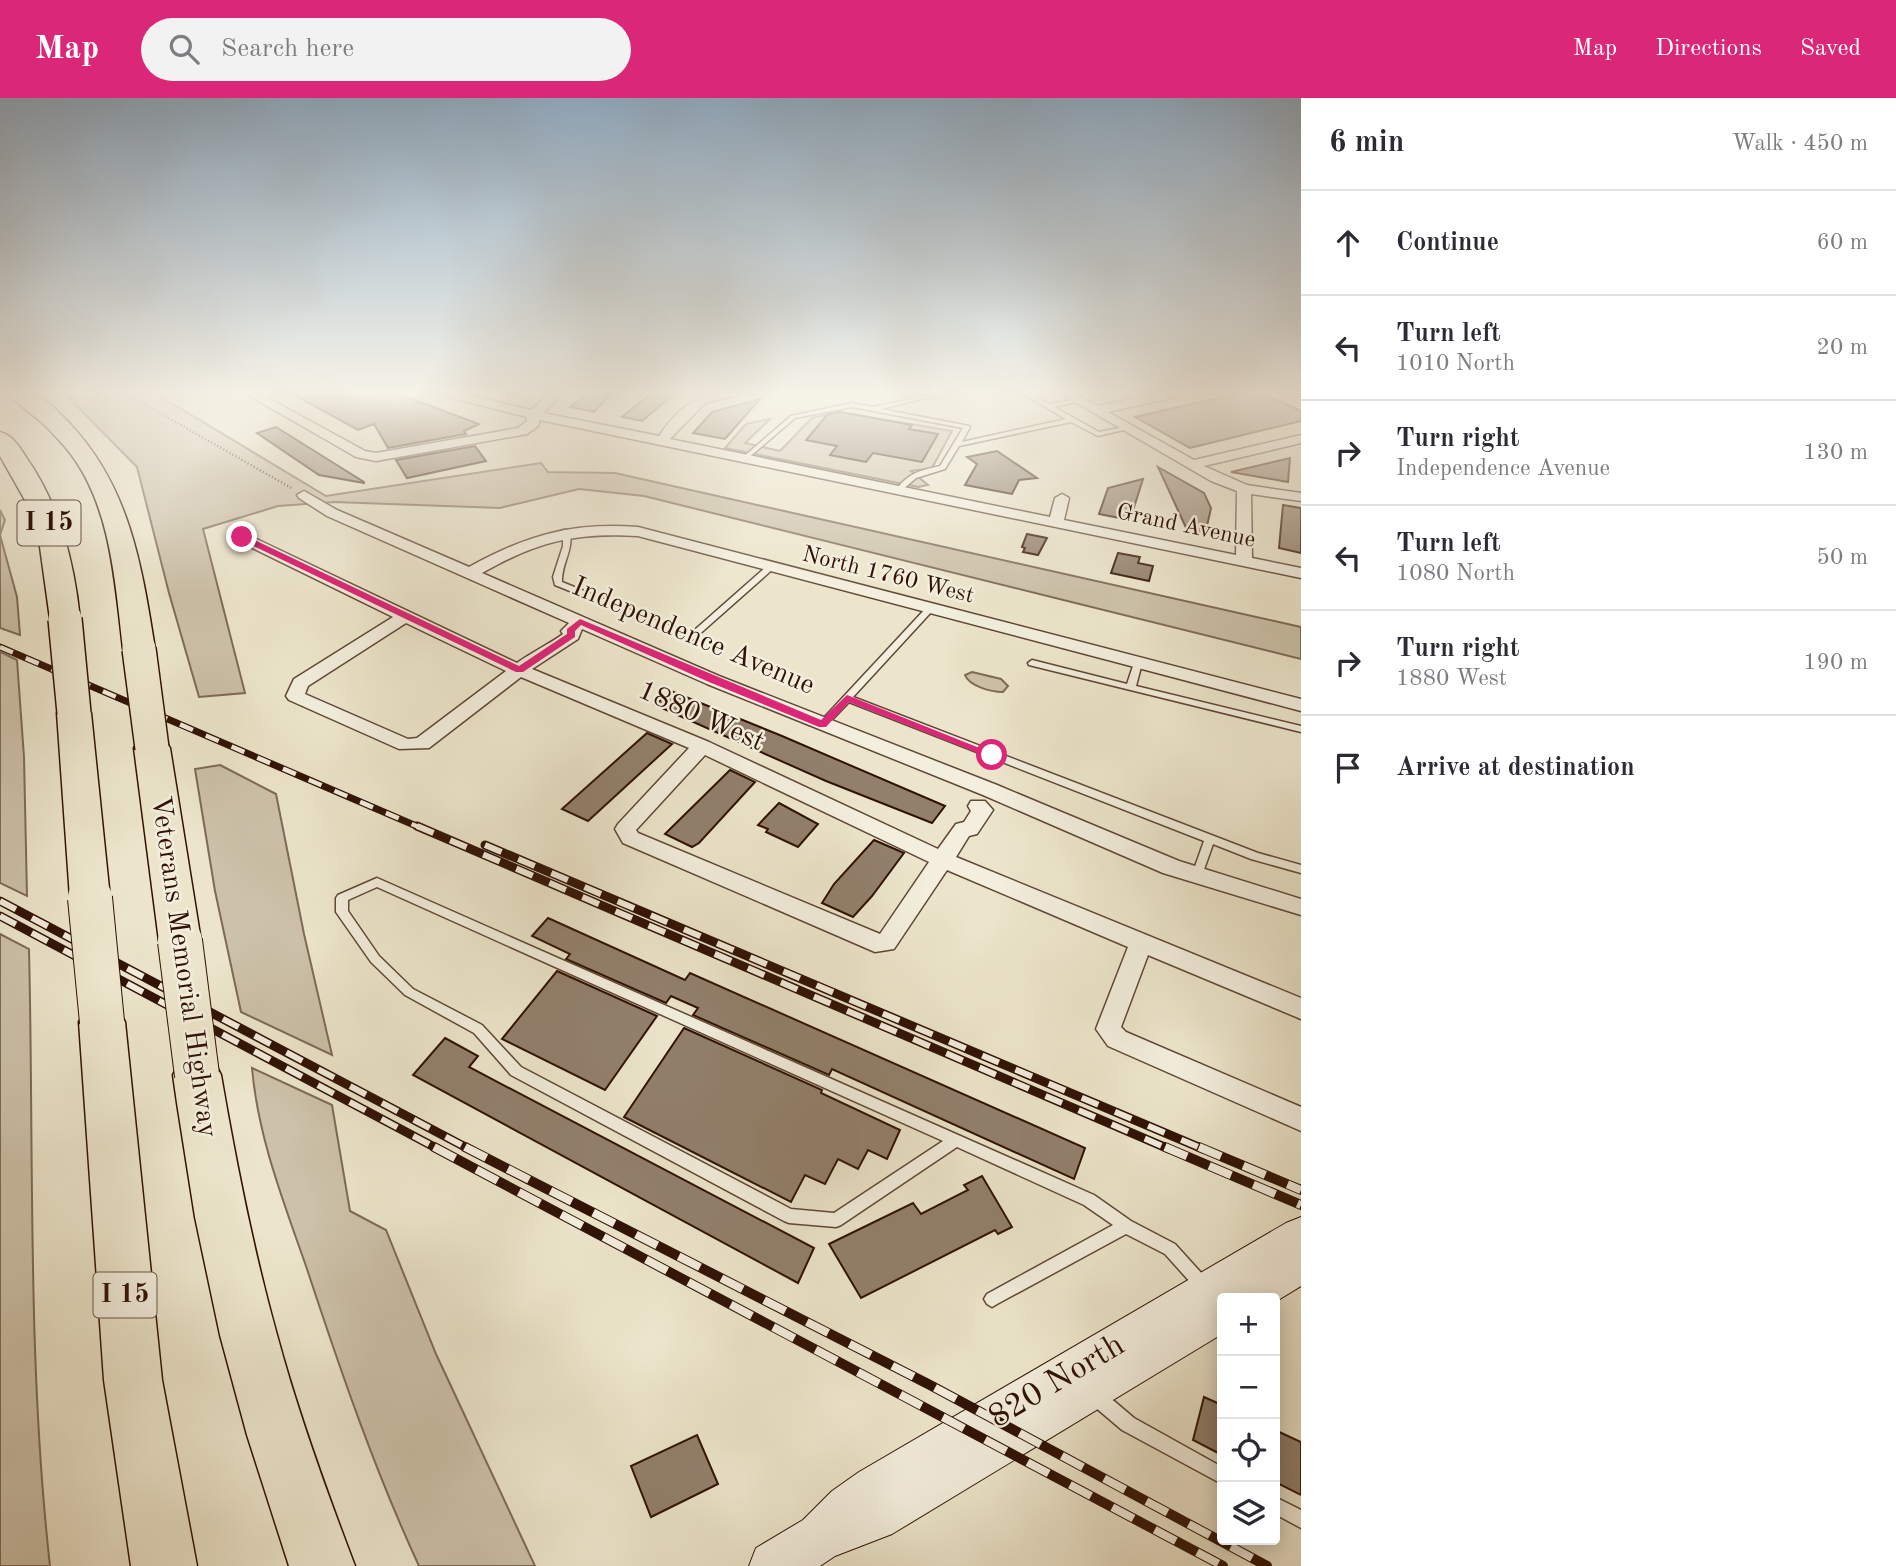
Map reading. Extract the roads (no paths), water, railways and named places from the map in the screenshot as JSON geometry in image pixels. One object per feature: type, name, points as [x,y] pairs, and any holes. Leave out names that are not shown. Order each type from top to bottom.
[{"type":"highway","name":"I 15","points":[[16,461],[27,475],[45,512],[58,556],[133,1380],[164,1566]]},
{"type":"highway","name":"Veterans Memorial Highway","points":[[89,461],[105,490],[122,540],[211,1166],[240,1302],[285,1461],[322,1566]]},
{"type":"main road","name":"820 North","points":[[1235,1293],[1301,1237]]},
{"type":"main road","name":"820 North","points":[[1242,1293],[1301,1263]]},
{"type":"main road","name":"820 North","points":[[820,1537],[849,1508],[876,1489],[1217,1306]]},
{"type":"main road","name":"820 North","points":[[774,1566],[820,1537],[875,1517],[1090,1390],[1217,1307]]},
{"type":"street","name":"Grand Avenue","points":[[758,461],[1301,573]]},
{"type":"street","points":[[1187,461],[1216,478],[1244,489],[1301,496]]},
{"type":"street","points":[[1193,464],[1208,461]]},
{"type":"street","points":[[1244,489],[1244,561]]},
{"type":"street","name":"Independence Avenue","points":[[304,495],[332,513],[469,574],[575,626],[823,724],[984,798],[1171,867],[1301,907]]},
{"type":"street","points":[[1056,521],[1062,498]]},
{"type":"street","name":"North 1760 West","points":[[469,574],[516,547],[542,537],[605,528],[638,532],[1301,705]]},
{"type":"street","name":"1880 West","points":[[242,537],[519,670],[702,747],[943,860],[1301,1009]]},
{"type":"street","points":[[406,616],[300,683],[295,696],[406,745],[422,744],[547,649],[555,648],[572,635],[575,626]]},
{"type":"street","points":[[702,747],[625,828],[629,838],[875,943],[886,943],[963,829],[970,829],[983,810],[984,798]]},
{"type":"street","points":[[1141,942],[1108,1029],[1116,1039],[1301,1119]]},
{"type":"lane","points":[[901,489],[906,479],[943,468],[947,461]]},
{"type":"lane","points":[[566,533],[569,541],[567,554],[556,579],[564,587],[691,637],[770,568]]},
{"type":"lane","points":[[823,724],[930,609]]},
{"type":"lane","points":[[1032,663],[1301,729]]},
{"type":"lane","points":[[1131,687],[1138,663]]},
{"type":"lane","points":[[847,698],[1255,856],[1301,869]]},
{"type":"lane","points":[[1197,875],[1210,839]]},
{"type":"lane","points":[[956,1141],[836,1220],[789,1216],[516,1071],[478,1029],[409,992],[375,959],[342,912],[342,898],[377,882],[1089,1200],[1126,1226],[1170,1249],[1217,1295]]},
{"type":"lane","points":[[992,1299],[1126,1226]]},
{"type":"lane","points":[[1090,1390],[1118,1418],[1217,1473]]},
{"type":"lane","points":[[1280,1508],[1301,1519]]},
{"type":"railway","points":[[0,647],[421,828]]},
{"type":"railway","points":[[417,826],[1169,1149]]},
{"type":"railway","points":[[485,845],[1203,1149]]},
{"type":"railway","points":[[0,901],[469,1149]]},
{"type":"railway","points":[[0,916],[438,1149]]},
{"type":"railway","points":[[434,1147],[1223,1566]]},
{"type":"railway","points":[[465,1147],[930,1385],[1267,1566]]},
{"type":"railway","points":[[1165,1147],[1301,1205]]},
{"type":"railway","points":[[1199,1147],[1301,1190]]}]
